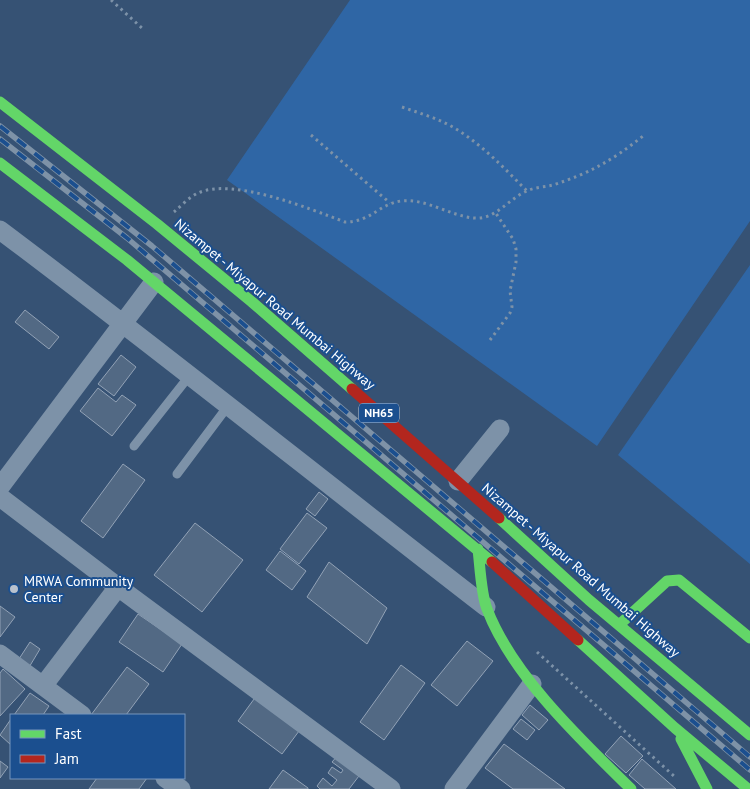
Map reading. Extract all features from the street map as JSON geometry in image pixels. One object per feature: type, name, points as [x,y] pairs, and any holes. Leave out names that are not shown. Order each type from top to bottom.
[{"type":"main road","name":"Nizampet - Miyapur Road Mumbai Highway","points":[[0,102],[157,224],[252,302],[458,481],[589,600],[750,735]]},
{"type":"main road","points":[[0,163],[128,260],[478,549],[675,728],[748,789]]},
{"type":"main road","points":[[478,549],[486,607],[498,634],[532,684],[584,743],[631,789]]},
{"type":"main road","points":[[619,625],[667,581],[672,579],[679,580],[750,638]]},
{"type":"main road","points":[[675,728],[707,789]]},
{"type":"street","points":[[0,230],[123,322],[486,607]]},
{"type":"street","points":[[0,488],[154,282]]},
{"type":"street","points":[[458,481],[500,429]]},
{"type":"street","points":[[0,497],[118,587],[391,789]]},
{"type":"street","points":[[43,686],[118,587]]},
{"type":"street","points":[[0,654],[81,714]]},
{"type":"street","points":[[454,789],[532,684]]},
{"type":"street","points":[[167,779],[180,789]]},
{"type":"lane","points":[[134,446],[190,375]]},
{"type":"lane","points":[[177,474],[228,406]]},
{"type":"path","points":[[111,0],[143,29]]},
{"type":"path","points":[[402,107],[443,122],[466,136],[490,155],[527,191]]},
{"type":"path","points":[[311,135],[390,203]]},
{"type":"path","points":[[157,224],[197,193],[217,188],[265,194],[345,222],[356,222],[371,216],[390,203],[403,201],[422,203],[476,218],[495,212],[527,191],[552,185],[602,166],[643,136]]},
{"type":"path","points":[[490,340],[510,313],[512,307],[510,290],[516,262],[514,239],[495,212]]},
{"type":"path","points":[[536,651],[679,780]]},
{"type":"shaded area","points":[[350,0],[750,0],[750,221],[597,446],[227,180]]},
{"type":"shaded area","points":[[750,265],[750,564],[618,455]]},
{"type":"building","points":[[25,310],[59,337],[49,349],[15,322]]},
{"type":"building","points":[[121,355],[136,367],[114,396],[98,384]]},
{"type":"building","points":[[98,388],[116,402],[122,395],[136,405],[112,436],[80,411]]},
{"type":"building","points":[[123,464],[145,480],[103,538],[81,521]]},
{"type":"building","points":[[319,492],[328,499],[315,516],[306,509]]},
{"type":"building","points":[[307,513],[327,528],[299,564],[280,549]]},
{"type":"building","points":[[195,523],[243,560],[202,612],[154,575]]},
{"type":"building","points":[[280,551],[306,571],[292,590],[266,570]]},
{"type":"building","points":[[329,562],[387,608],[367,644],[307,597]]},
{"type":"building","points":[[0,606],[15,617],[0,637]]},
{"type":"building","points":[[138,614],[182,644],[163,672],[119,642]]},
{"type":"building","points":[[467,641],[493,661],[457,706],[431,685]]},
{"type":"building","points":[[30,642],[40,649],[28,669],[17,662]]},
{"type":"building","points":[[401,665],[425,683],[384,740],[360,722]]},
{"type":"building","points":[[127,667],[149,684],[127,714],[92,714]]},
{"type":"building","points":[[3,669],[25,689],[0,716],[0,673]]},
{"type":"building","points":[[30,693],[49,706],[44,714],[15,714]]},
{"type":"building","points":[[257,695],[302,727],[282,754],[238,721]]},
{"type":"building","points":[[530,705],[548,720],[539,730],[522,715]]},
{"type":"building","points":[[521,719],[535,730],[527,740],[513,729]]},
{"type":"building","points":[[10,720],[10,744],[0,735]]},
{"type":"building","points":[[621,736],[643,756],[626,773],[605,754]]},
{"type":"building","points":[[504,744],[565,789],[513,789],[485,768]]},
{"type":"building","points":[[339,754],[362,772],[349,789],[320,789],[317,786],[323,778],[332,786],[337,780],[328,773],[332,767],[341,773],[343,770],[332,762]]},
{"type":"building","points":[[642,759],[676,789],[645,789],[629,775]]},
{"type":"building","points":[[0,761],[8,767],[0,778]]},
{"type":"building","points":[[283,770],[308,788],[308,789],[269,789]]},
{"type":"building","points":[[96,779],[146,779],[139,789],[89,789]]},
{"type":"railway","points":[[0,126],[152,246],[750,757]]},
{"type":"railway","points":[[0,139],[127,238],[750,770]]},
{"type":"traffic: fast","points":[[0,102],[157,224],[252,302],[352,389]]},
{"type":"traffic: fast","points":[[0,163],[127,260],[492,562]]},
{"type":"traffic: fast","points":[[499,518],[589,600],[750,735]]},
{"type":"traffic: fast","points":[[478,549],[485,603],[498,634],[513,658],[530,682],[570,728],[631,789]]},
{"type":"traffic: fast","points":[[619,625],[667,581],[679,580],[750,638]]},
{"type":"traffic: fast","points":[[578,640],[675,728],[748,789]]},
{"type":"traffic: fast","points":[[681,739],[707,789]]},
{"type":"traffic: jam","points":[[352,389],[499,518]]},
{"type":"traffic: jam","points":[[492,562],[578,640]]},
{"type":"place","name":"MRWA Community Center","points":[[14,589]]}]
